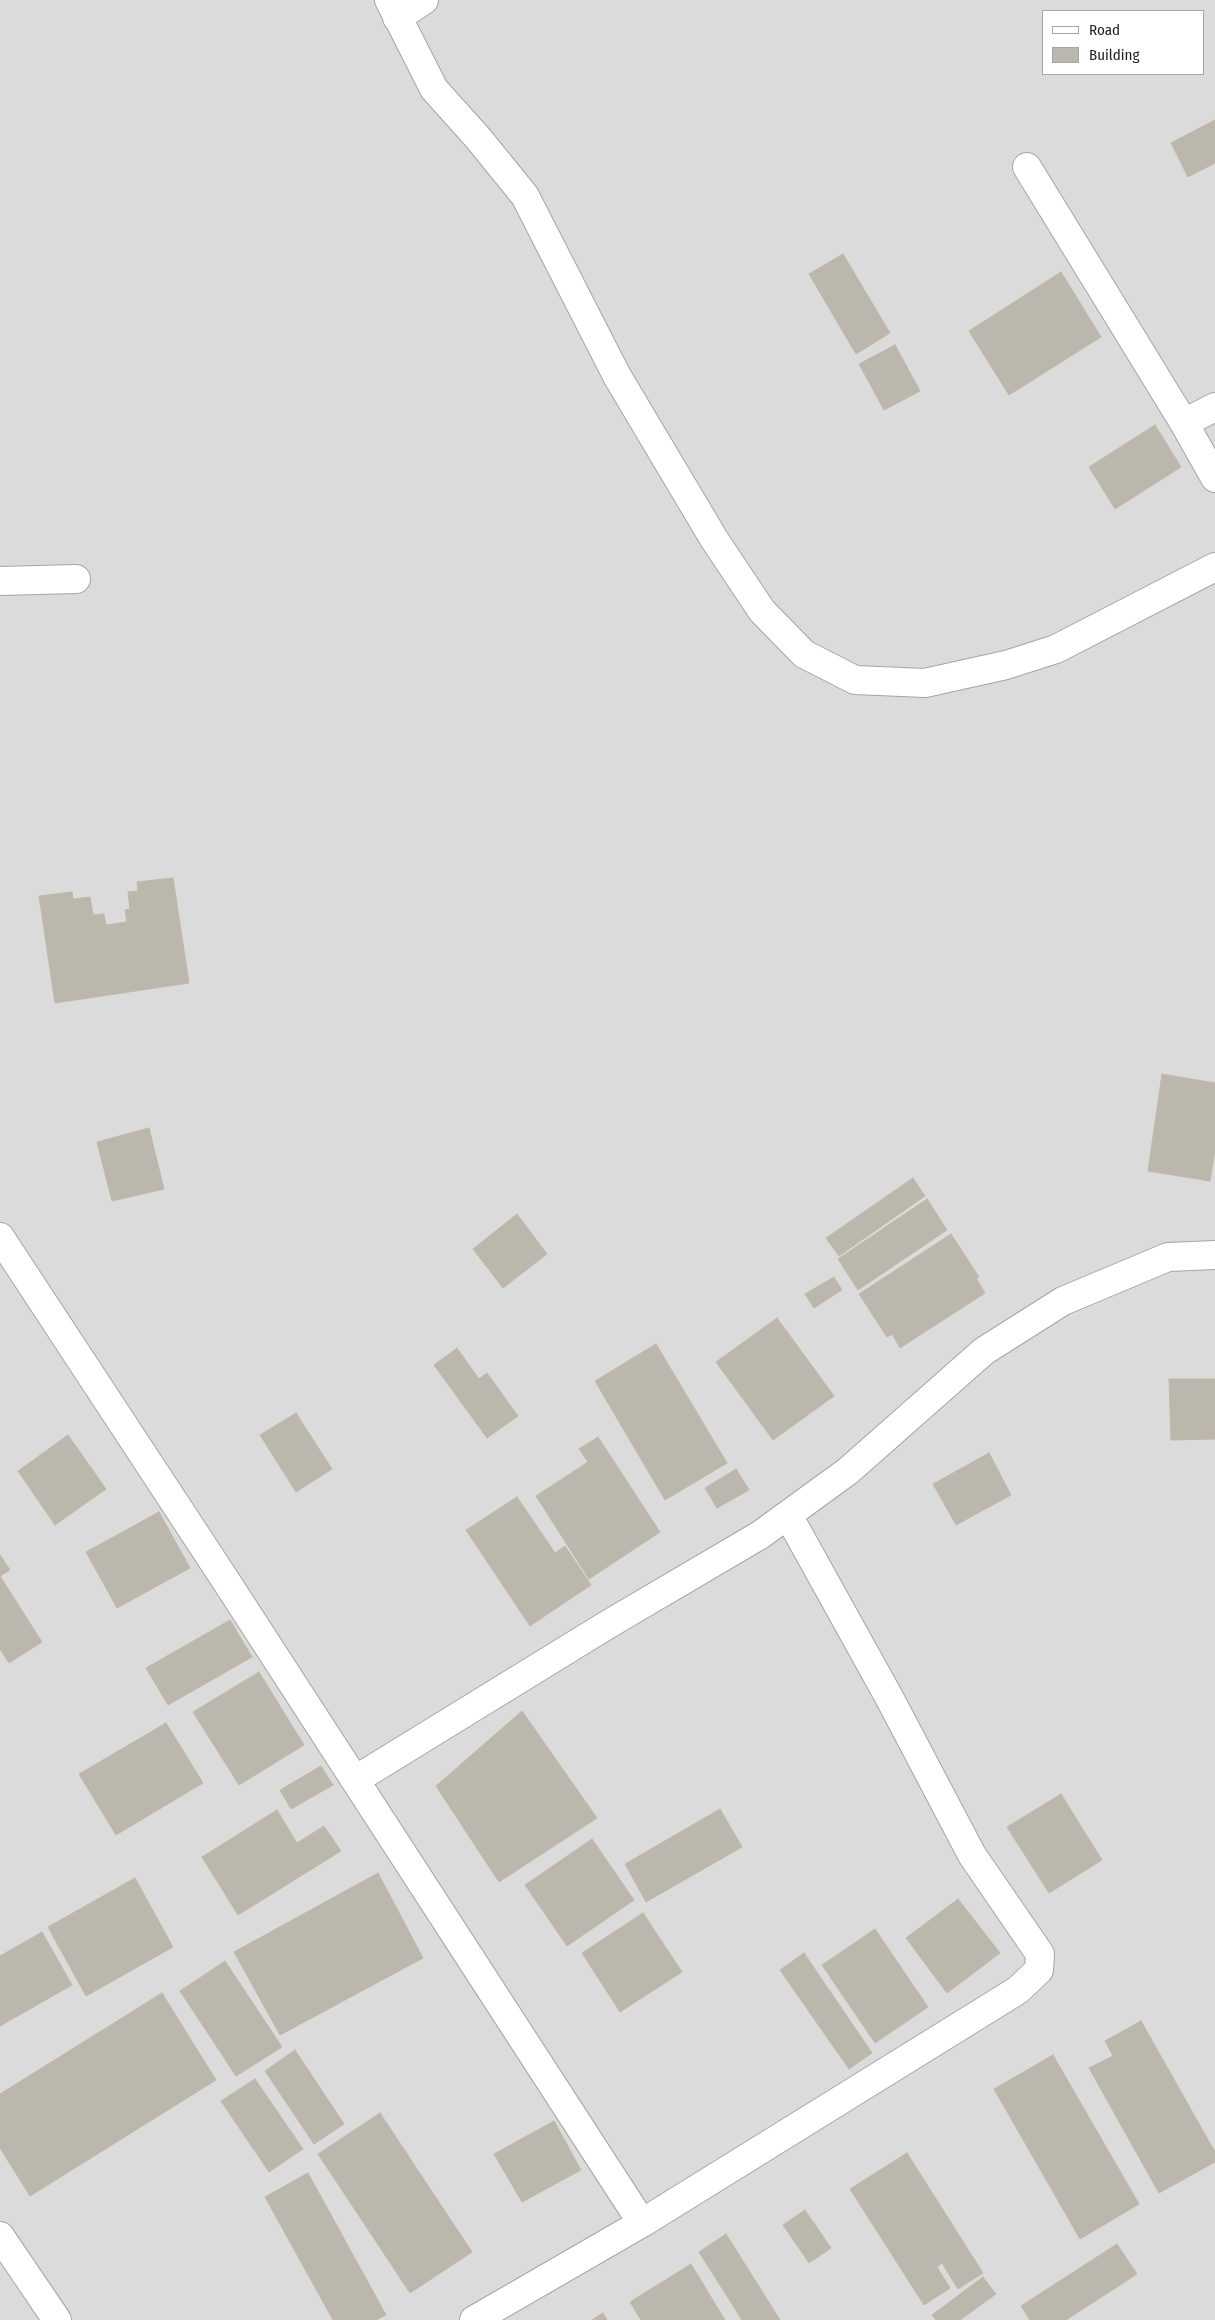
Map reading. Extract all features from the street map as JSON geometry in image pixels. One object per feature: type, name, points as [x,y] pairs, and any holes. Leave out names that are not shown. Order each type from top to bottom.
[{"type":"street","points":[[424,0],[393,9],[434,89],[478,138],[524,196],[617,376],[714,539],[762,611],[804,654],[855,680],[925,683],[1006,665],[1056,649],[1215,567]]},
{"type":"street","points":[[1026,167],[1184,423],[1215,478]]},
{"type":"street","points":[[1184,423],[1215,407]]},
{"type":"street","points":[[0,581],[76,579]]},
{"type":"street","points":[[0,1237],[642,2223]]},
{"type":"street","points":[[354,1780],[607,1625],[760,1535],[848,1471],[984,1351],[1063,1301],[1168,1256],[1215,1255]]},
{"type":"street","points":[[474,2320],[642,2223],[1018,1990],[1039,1970],[1040,1954],[972,1855],[890,1699],[788,1515]]},
{"type":"street","points":[[0,2236],[57,2320]]},
{"type":"shaded area","points":[[0,0],[1215,0],[1215,2320],[0,2320]]},
{"type":"building","points":[[1215,120],[1215,163],[1188,177],[1171,143]]},
{"type":"building","points":[[843,254],[890,333],[856,354],[809,274]]},
{"type":"building","points":[[1061,272],[1101,337],[1009,395],[969,331]]},
{"type":"building","points":[[895,345],[920,391],[884,410],[859,364]]},
{"type":"building","points":[[1155,425],[1181,467],[1115,509],[1089,467]]},
{"type":"building","points":[[173,878],[189,983],[55,1003],[39,896],[72,892],[73,899],[90,897],[93,915],[104,914],[106,925],[127,922],[125,910],[130,909],[128,892],[138,891],[137,882]]},
{"type":"building","points":[[1162,1074],[1215,1083],[1215,1150],[1210,1181],[1148,1171]]},
{"type":"building","points":[[149,1128],[164,1189],[112,1201],[97,1142]]},
{"type":"building","points":[[913,1178],[925,1196],[839,1256],[826,1238]]},
{"type":"building","points":[[927,1199],[947,1230],[858,1290],[838,1259]]},
{"type":"building","points":[[517,1214],[547,1254],[503,1288],[473,1249]]},
{"type":"building","points":[[951,1234],[979,1277],[976,1278],[985,1293],[900,1348],[892,1334],[887,1337],[859,1294]]},
{"type":"building","points":[[834,1277],[842,1290],[814,1308],[805,1294]]},
{"type":"building","points":[[777,1318],[834,1396],[773,1440],[716,1362]]},
{"type":"building","points":[[656,1344],[727,1463],[665,1500],[595,1381]]},
{"type":"building","points":[[457,1348],[479,1379],[487,1373],[518,1416],[487,1438],[434,1365]]},
{"type":"building","points":[[1169,1379],[1215,1379],[1215,1439],[1171,1440]]},
{"type":"building","points":[[296,1413],[332,1469],[296,1492],[260,1435]]},
{"type":"building","points":[[68,1435],[106,1489],[55,1525],[18,1471]]},
{"type":"building","points":[[598,1437],[660,1532],[589,1579],[536,1496],[588,1462],[579,1449]]},
{"type":"building","points":[[989,1453],[1011,1495],[956,1525],[933,1484]]},
{"type":"building","points":[[736,1469],[749,1490],[717,1508],[705,1488]]},
{"type":"building","points":[[517,1497],[555,1553],[565,1546],[591,1585],[530,1626],[466,1530]]},
{"type":"building","points":[[159,1512],[190,1568],[117,1608],[86,1552]]},
{"type":"building","points":[[0,1555],[10,1570],[0,1576]]},
{"type":"building","points":[[0,1576],[42,1642],[9,1663],[0,1649]]},
{"type":"building","points":[[230,1620],[252,1657],[168,1705],[146,1668]]},
{"type":"building","points":[[259,1672],[304,1745],[239,1785],[193,1712]]},
{"type":"building","points":[[522,1711],[597,1818],[499,1882],[436,1786]]},
{"type":"building","points":[[166,1723],[203,1783],[116,1835],[79,1774]]},
{"type":"building","points":[[321,1766],[333,1785],[291,1809],[280,1790]]},
{"type":"building","points":[[1061,1794],[1102,1860],[1049,1893],[1007,1827]]},
{"type":"building","points":[[720,1809],[742,1847],[646,1902],[625,1864]]},
{"type":"building","points":[[277,1810],[297,1843],[324,1826],[341,1851],[238,1915],[202,1857]]},
{"type":"building","points":[[592,1839],[634,1900],[567,1946],[525,1885]]},
{"type":"building","points":[[378,1873],[423,1958],[280,2035],[234,1952]]},
{"type":"building","points":[[135,1878],[173,1947],[86,1996],[48,1927]]},
{"type":"building","points":[[958,1899],[1000,1953],[947,1993],[906,1938]]},
{"type":"building","points":[[643,1913],[682,1972],[620,2012],[582,1953]]},
{"type":"building","points":[[875,1929],[928,2007],[875,2043],[822,1965]]},
{"type":"building","points":[[42,1932],[72,1985],[0,2026],[0,1956]]},
{"type":"building","points":[[804,1953],[872,2053],[849,2069],[780,1970]]},
{"type":"building","points":[[225,1961],[282,2047],[236,2076],[180,1991]]},
{"type":"building","points":[[162,1993],[216,2080],[30,2196],[0,2148],[0,2094]]},
{"type":"building","points":[[1141,2021],[1215,2152],[1215,2162],[1159,2193],[1089,2068],[1113,2056],[1105,2041]]},
{"type":"building","points":[[295,2050],[344,2124],[314,2144],[265,2071]]},
{"type":"building","points":[[1053,2055],[1139,2204],[1080,2239],[994,2089]]},
{"type":"building","points":[[255,2079],[303,2149],[269,2172],[221,2101]]},
{"type":"building","points":[[380,2113],[472,2252],[410,2293],[318,2154]]},
{"type":"building","points":[[554,2121],[581,2170],[522,2202],[494,2154]]},
{"type":"building","points":[[907,2153],[983,2273],[958,2289],[942,2263],[937,2267],[950,2288],[924,2305],[850,2189]]},
{"type":"building","points":[[308,2173],[386,2315],[376,2320],[333,2320],[265,2197]]},
{"type":"building","points":[[805,2210],[831,2248],[809,2263],[783,2225]]},
{"type":"building","points":[[726,2234],[780,2320],[742,2320],[699,2252]]},
{"type":"building","points":[[1117,2244],[1137,2274],[1066,2320],[1030,2320],[1021,2306]]},
{"type":"building","points":[[691,2264],[725,2320],[641,2320],[630,2302]]},
{"type":"building","points":[[983,2277],[996,2294],[960,2320],[936,2320],[932,2315]]},
{"type":"building","points":[[603,2313],[607,2320],[592,2320]]}]
